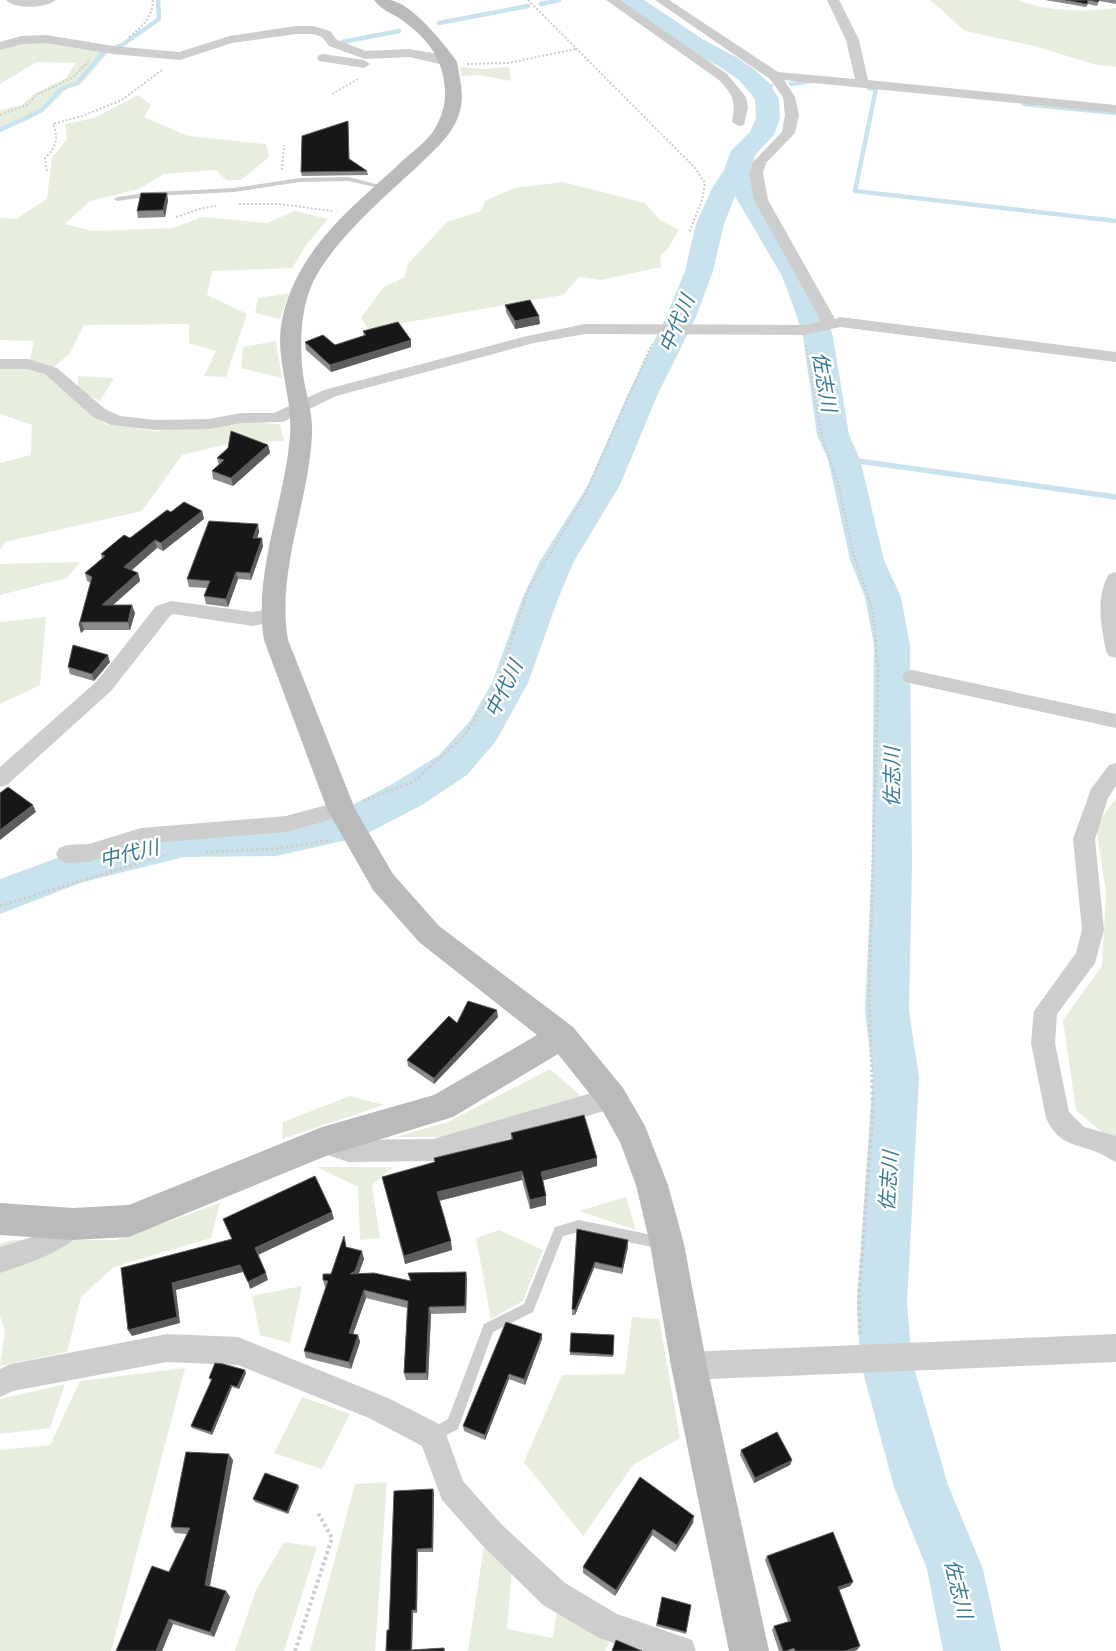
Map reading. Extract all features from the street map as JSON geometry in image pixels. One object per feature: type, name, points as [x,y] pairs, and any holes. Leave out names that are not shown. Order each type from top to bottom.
[{"type":"street","points":[[12,0],[16,3],[50,0]]},
{"type":"street","points":[[382,0],[408,17],[430,35],[449,62],[454,92],[451,114],[438,137],[386,188],[355,215],[318,258],[299,291],[291,327],[293,375],[300,407],[301,434],[296,472],[276,574],[272,616],[276,640],[341,809],[383,882],[429,934],[562,1036],[612,1098],[634,1136],[652,1185],[667,1244],[688,1366],[749,1651]]},
{"type":"street","points":[[612,0],[723,77],[737,92],[742,104],[739,122]]},
{"type":"street","points":[[661,0],[775,76],[789,97],[792,115],[788,133],[760,162],[756,173],[761,200],[797,261],[826,315],[828,323]]},
{"type":"street","points":[[833,0],[846,21],[854,43],[860,64],[862,83]]},
{"type":"street","points":[[0,46],[21,40],[46,39],[109,49],[180,56],[230,40],[296,30],[313,30],[326,34],[333,43],[365,55],[409,53],[434,57],[449,62]]},
{"type":"street","points":[[323,58],[363,64],[434,65],[449,62]]},
{"type":"street","points":[[775,76],[1116,109]]},
{"type":"street","points":[[0,364],[28,364],[51,371],[100,413],[116,421],[156,425],[209,424],[241,418],[277,418],[330,393],[533,339],[585,329],[804,330],[828,323],[840,322],[1116,358]]},
{"type":"street","points":[[1116,578],[1112,585],[1110,622],[1116,650]]},
{"type":"street","points":[[0,779],[104,686],[163,612],[172,607],[253,619],[272,616]]},
{"type":"street","points":[[912,677],[1116,721]]},
{"type":"street","points":[[1116,771],[1098,795],[1084,838],[1094,930],[1087,956],[1046,1011],[1043,1043],[1058,1118],[1077,1136],[1108,1144],[1116,1151]]},
{"type":"street","points":[[68,854],[89,852],[141,836],[286,824],[341,809]]},
{"type":"street","points":[[0,1219],[73,1224],[129,1221],[322,1142],[442,1107],[562,1036]]},
{"type":"street","points":[[322,1142],[348,1151],[433,1150],[612,1098]]},
{"type":"street","points":[[0,1260],[39,1247],[73,1224]]},
{"type":"street","points":[[0,1382],[11,1378],[167,1348],[238,1351],[378,1408],[433,1436],[452,1490],[492,1534],[554,1594],[610,1626],[681,1651]]},
{"type":"street","points":[[688,1366],[1116,1348]]},
{"type":"lane","points":[[117,199],[154,194],[234,190],[300,180],[348,179],[386,188]]},
{"type":"lane","points":[[433,1436],[453,1424],[488,1328],[529,1308],[559,1231],[579,1226],[667,1244]]},
{"type":"path","points":[[0,115],[29,104],[36,95],[72,78],[96,54],[131,36],[150,19],[153,0]]},
{"type":"path","points":[[528,0],[695,168],[705,183],[702,200],[689,233]]},
{"type":"path","points":[[449,62],[482,66],[511,64],[576,49]]},
{"type":"path","points":[[47,172],[45,158],[55,148],[58,136],[53,124],[82,116],[122,100],[180,56]]},
{"type":"path","points":[[281,183],[284,145]]},
{"type":"path","points":[[238,204],[304,206],[355,215]]},
{"type":"path","points":[[176,217],[203,208],[221,205]]},
{"type":"path","points":[[341,809],[414,782],[464,736],[498,683],[528,590],[584,497],[658,330]]},
{"type":"path","points":[[804,330],[822,438],[838,483],[853,552],[873,612],[878,674],[870,1001],[874,1108],[859,1296],[860,1359]]},
{"type":"path","points":[[199,852],[274,849],[355,836]]},
{"type":"path","points":[[0,906],[171,853]]},
{"type":"path","points":[[295,1651],[332,1538],[317,1511]]},
{"type":"green space","points":[[930,0],[1018,0],[1041,7],[1067,10],[1116,8],[1116,67],[1097,65],[1034,46],[965,31]]},
{"type":"green space","points":[[41,41],[108,53],[80,85],[68,88],[46,109],[28,120],[0,131],[0,110],[22,105],[34,94],[66,78],[76,63],[37,62],[0,84],[0,50],[7,45]]},
{"type":"green space","points":[[460,67],[483,69],[509,67],[511,81],[479,75],[461,76]]},
{"type":"green space","points":[[138,95],[151,105],[144,117],[188,136],[266,144],[269,157],[241,180],[226,180],[216,170],[164,174],[139,189],[90,201],[65,224],[92,231],[173,228],[202,217],[267,223],[295,211],[328,219],[307,244],[292,268],[212,271],[207,295],[247,314],[226,377],[204,376],[216,351],[189,343],[189,324],[84,325],[70,353],[46,374],[105,424],[156,431],[248,422],[280,424],[284,441],[232,443],[182,455],[142,511],[5,542],[0,551],[0,463],[31,455],[32,425],[0,414],[0,367],[28,367],[34,341],[0,340],[0,218],[16,219],[47,199],[52,158],[67,139],[65,124],[94,118]]},
{"type":"green space","points":[[563,182],[645,203],[660,220],[679,230],[667,250],[660,256],[661,267],[601,280],[579,277],[563,295],[368,329],[361,318],[384,287],[405,277],[407,265],[447,222],[481,211],[485,201],[514,188]]},
{"type":"green space","points":[[289,293],[280,319],[255,313],[258,298]]},
{"type":"green space","points":[[276,341],[282,378],[241,368],[243,347]]},
{"type":"green space","points":[[78,376],[114,378],[100,401],[78,390]]},
{"type":"green space","points":[[80,562],[67,578],[0,595],[0,564]]},
{"type":"green space","points":[[46,617],[40,685],[0,704],[0,622]]},
{"type":"green space","points":[[1116,798],[1116,1144],[1076,1110],[1063,1020],[1102,966],[1106,892],[1096,826]]},
{"type":"green space","points":[[550,1069],[581,1096],[443,1137],[395,1137],[448,1122]]},
{"type":"green space","points":[[350,1096],[384,1105],[282,1139],[283,1122]]},
{"type":"green space","points":[[317,1167],[393,1167],[372,1185],[380,1238],[360,1240],[358,1187]]},
{"type":"green space","points":[[626,1197],[636,1230],[579,1211]]},
{"type":"green space","points":[[220,1203],[211,1238],[114,1267],[81,1297],[67,1352],[0,1366],[5,1331],[0,1316],[0,1244],[12,1240],[117,1240]]},
{"type":"green space","points":[[499,1230],[543,1250],[523,1301],[491,1319],[476,1238]]},
{"type":"green space","points":[[302,1286],[290,1343],[260,1335],[252,1296]]},
{"type":"green space","points":[[632,1317],[659,1319],[680,1438],[633,1465],[583,1536],[524,1462],[562,1375],[625,1374]]},
{"type":"green space","points":[[185,1368],[111,1651],[0,1651],[0,1450],[50,1445],[80,1381]]},
{"type":"green space","points":[[65,1384],[50,1428],[0,1434],[0,1399]]},
{"type":"green space","points":[[302,1397],[350,1414],[322,1469],[274,1453]]},
{"type":"green space","points":[[387,1482],[375,1651],[310,1651],[355,1484]]},
{"type":"green space","points":[[284,1542],[317,1547],[284,1651],[235,1651],[256,1590]]},
{"type":"green space","points":[[484,1545],[512,1570],[507,1629],[553,1638],[557,1609],[609,1643],[605,1651],[468,1651]]},
{"type":"building","points":[[1065,0],[1088,0],[1087,4]]},
{"type":"building","points":[[348,121],[349,159],[367,171],[301,172],[302,136]]},
{"type":"building","points":[[141,193],[167,193],[163,210],[137,211]]},
{"type":"building","points":[[530,300],[539,316],[515,321],[505,305]]},
{"type":"building","points":[[398,322],[411,340],[330,365],[305,342],[323,335],[335,345],[366,335],[363,331]]},
{"type":"building","points":[[231,431],[268,445],[231,478],[212,471],[224,460],[217,458],[228,448]]},
{"type":"building","points":[[184,502],[202,511],[161,543],[155,540],[124,567],[138,573],[102,605],[132,605],[128,622],[81,622],[79,625],[92,577],[85,573],[105,556],[101,554],[124,535],[130,538],[167,510],[171,512]]},
{"type":"building","points":[[209,521],[258,524],[253,538],[262,538],[250,573],[236,572],[226,599],[204,596],[210,581],[187,579]]},
{"type":"building","points":[[73,645],[108,655],[92,674],[68,667]]},
{"type":"building","points":[[8,787],[33,805],[0,830],[0,793]]},
{"type":"building","points":[[468,1001],[497,1010],[434,1078],[407,1060],[449,1016],[457,1023]]},
{"type":"building","points":[[584,1115],[597,1158],[541,1172],[546,1196],[530,1200],[522,1171],[437,1192],[451,1241],[404,1256],[382,1177],[435,1162],[434,1158],[513,1139],[511,1133]]},
{"type":"building","points":[[315,1176],[332,1212],[255,1248],[266,1273],[248,1282],[240,1265],[172,1283],[177,1317],[128,1330],[121,1268],[232,1239],[223,1219]]},
{"type":"building","points":[[577,1229],[628,1240],[622,1268],[595,1262],[575,1310],[572,1309]]},
{"type":"building","points":[[344,1236],[346,1247],[362,1251],[355,1271],[350,1274],[374,1273],[411,1281],[408,1273],[466,1272],[465,1306],[429,1307],[426,1373],[404,1373],[408,1301],[364,1290],[349,1333],[358,1335],[349,1362],[304,1351],[328,1281],[323,1280],[323,1274],[331,1274]]},
{"type":"building","points":[[506,1322],[542,1334],[524,1379],[509,1374],[485,1435],[463,1426]]},
{"type":"building","points":[[571,1333],[614,1335],[613,1355],[570,1352]]},
{"type":"building","points":[[215,1363],[245,1370],[237,1387],[231,1385],[211,1432],[191,1426],[212,1379],[209,1378]]},
{"type":"building","points":[[777,1432],[792,1460],[755,1478],[741,1450]]},
{"type":"building","points":[[186,1452],[229,1454],[205,1585],[226,1591],[210,1632],[169,1619],[156,1651],[116,1651],[152,1566],[169,1572],[190,1528],[171,1527]]},
{"type":"building","points":[[265,1473],[298,1485],[287,1512],[253,1499]]},
{"type":"building","points":[[640,1477],[694,1516],[677,1545],[653,1529],[616,1590],[583,1567]]},
{"type":"building","points":[[433,1489],[432,1548],[417,1549],[416,1610],[412,1610],[411,1650],[444,1648],[444,1651],[386,1651],[387,1630],[389,1630],[394,1491]]},
{"type":"building","points":[[833,1532],[853,1582],[838,1587],[860,1646],[845,1651],[795,1651],[794,1648],[783,1651],[774,1626],[791,1621],[767,1556]]},
{"type":"building","points":[[662,1597],[691,1605],[686,1632],[657,1624]]},
{"type":"building","points":[[616,1640],[642,1651],[612,1651]]},
{"type":"waterway","points":[[0,130],[42,110],[61,89],[77,83],[104,52],[122,45],[159,19],[158,0]]},
{"type":"waterway","points":[[541,4],[559,0]]},
{"type":"waterway","name":"佐志川","points":[[629,0],[696,45],[728,62],[747,75],[760,88],[767,99],[768,118],[761,135],[744,151],[737,170]]},
{"type":"waterway","points":[[439,23],[528,6]]},
{"type":"waterway","points":[[342,42],[399,31]]},
{"type":"waterway","points":[[791,84],[811,81]]},
{"type":"waterway","points":[[760,88],[771,86]]},
{"type":"waterway","points":[[869,88],[876,89],[855,191],[1116,221]]},
{"type":"waterway","points":[[1024,104],[1116,113]]},
{"type":"waterway","name":"中代川","points":[[0,897],[76,867],[184,841],[276,840],[352,823],[408,794],[453,765],[483,731],[510,683],[540,599],[557,561],[604,485],[642,396],[681,317],[699,271],[710,224],[725,188],[737,170]]},
{"type":"waterway","name":"佐志川","points":[[737,170],[743,187],[796,276],[811,314],[818,337],[833,435],[844,459],[867,560],[883,597],[892,645],[892,863],[887,1011],[896,1077],[882,1303],[886,1361],[921,1487],[955,1569],[972,1651]]},
{"type":"waterway","points":[[844,459],[1116,497]]}]
